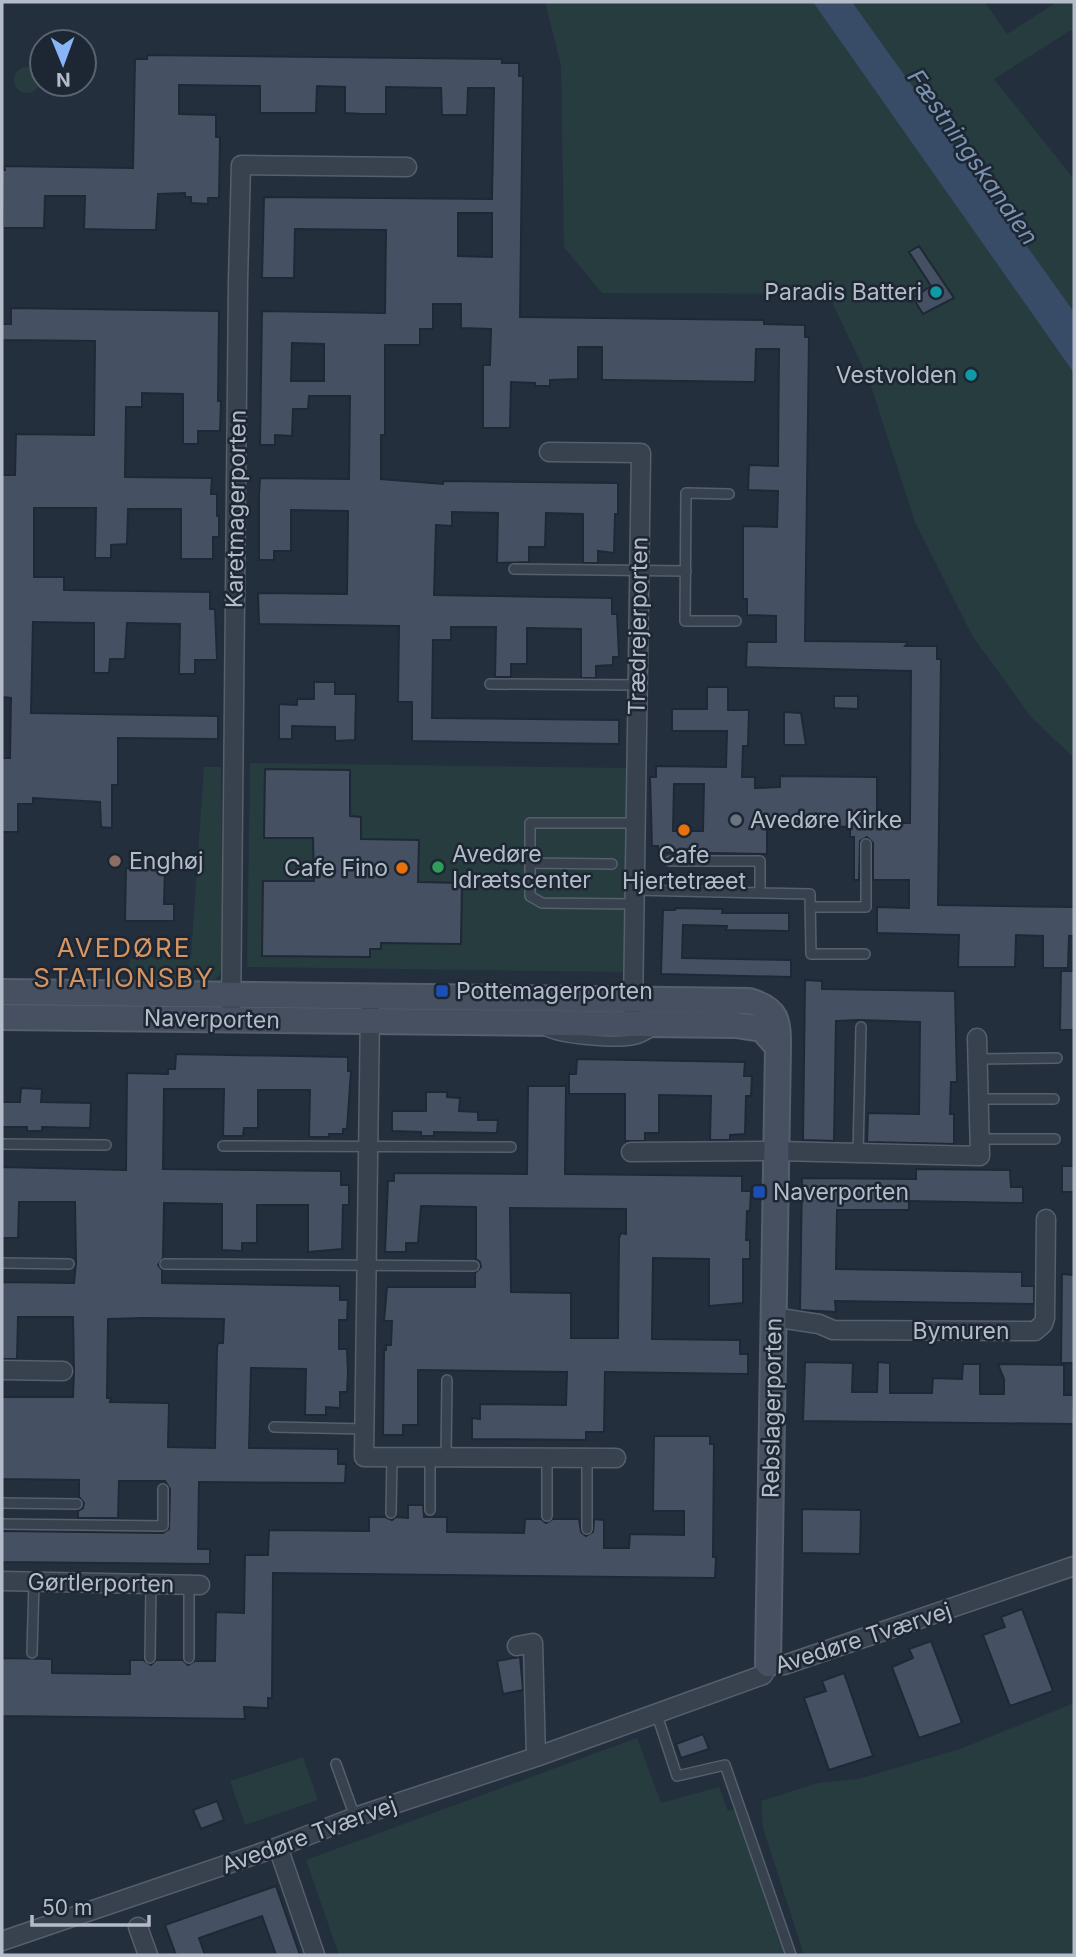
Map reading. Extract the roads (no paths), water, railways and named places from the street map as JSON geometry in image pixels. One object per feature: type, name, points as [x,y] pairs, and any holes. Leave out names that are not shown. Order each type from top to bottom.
[{"type":"street","name":"Karetmagerporten","points":[[231,1007],[241,165],[407,167]]},
{"type":"street","name":"Trædrejerporten","points":[[549,452],[641,453],[633,1024]]},
{"type":"street","name":"Naverporten","points":[[2,992],[231,1007],[370,1021],[756,1026],[767,1032],[778,1047]]},
{"type":"street","name":"Naverporten","points":[[2,1017],[231,1007],[370,996],[749,1000],[770,1010],[777,1021],[778,1047]]},
{"type":"street","points":[[370,996],[364,1457],[616,1458]]},
{"type":"street","points":[[631,1152],[778,1151],[980,1156],[978,1038]]},
{"type":"street","name":"Rebslagerporten","points":[[768,1664],[778,1047]]},
{"type":"street","name":"Bymuren","points":[[773,1317],[819,1324],[833,1330],[1035,1331],[1044,1324],[1045,1318],[1046,1219]]},
{"type":"street","points":[[2,1370],[63,1371]]},
{"type":"street","name":"Avedøre Tværvej","points":[[2,1941],[657,1715],[763,1675],[768,1664],[784,1665],[1074,1566]]},
{"type":"street","name":"Gørtlerporten","points":[[2,1581],[194,1585]]},
{"type":"street","points":[[517,1646],[533,1643],[536,1757]]},
{"type":"street","points":[[278,1847],[315,1955]]},
{"type":"street","points":[[138,1927],[148,1955]]},
{"type":"lane","points":[[729,494],[686,493],[685,621],[736,621]]},
{"type":"lane","points":[[514,569],[686,571]]},
{"type":"lane","points":[[490,684],[638,685]]},
{"type":"lane","points":[[635,822],[530,823],[530,896],[542,903],[634,897],[810,894],[811,954],[865,954]]},
{"type":"lane","points":[[810,907],[866,906],[866,844]]},
{"type":"lane","points":[[670,861],[760,861],[760,893]]},
{"type":"lane","points":[[530,863],[612,864]]},
{"type":"lane","points":[[532,1023],[554,1035],[622,1040],[634,1040],[671,1024]]},
{"type":"lane","points":[[858,1153],[861,1027]]},
{"type":"lane","points":[[979,1059],[1057,1058]]},
{"type":"lane","points":[[979,1099],[1054,1099]]},
{"type":"lane","points":[[980,1139],[1055,1139]]},
{"type":"lane","points":[[2,1144],[106,1145]]},
{"type":"lane","points":[[223,1146],[511,1147]]},
{"type":"lane","points":[[2,1263],[69,1264]]},
{"type":"lane","points":[[165,1264],[474,1266]]},
{"type":"lane","points":[[430,1510],[447,1380]]},
{"type":"lane","points":[[274,1427],[365,1429]]},
{"type":"lane","points":[[391,1513],[392,1457]]},
{"type":"lane","points":[[547,1458],[547,1516]]},
{"type":"lane","points":[[587,1458],[587,1529]]},
{"type":"lane","points":[[2,1524],[163,1526],[163,1489]]},
{"type":"lane","points":[[2,1503],[77,1504]]},
{"type":"lane","points":[[32,1653],[34,1582]]},
{"type":"lane","points":[[150,1584],[150,1658]]},
{"type":"lane","points":[[189,1658],[194,1585]]},
{"type":"lane","points":[[657,1715],[677,1776],[725,1765],[791,1955]]},
{"type":"lane","points":[[336,1764],[355,1817]]},
{"type":"water","points":[[813,2],[852,2],[1074,312],[1074,373]]},
{"type":"place","name":"Paradis Batteri","points":[[936,292]]},
{"type":"place","name":"Vestvolden","points":[[971,375]]},
{"type":"place","name":"Avedøre Kirke","points":[[736,820]]},
{"type":"place","name":"Cafe Hjertetræet","points":[[684,830]]},
{"type":"place","name":"Enghøj","points":[[115,861]]},
{"type":"place","name":"Avedøre Idrætscenter","points":[[438,867]]},
{"type":"place","name":"Cafe Fino","points":[[402,868]]},
{"type":"place","name":"Pottemagerporten","points":[[442,991]]},
{"type":"place","name":"Naverporten","points":[[759,1192]]},
{"type":"district","name":"AVEDØRE STATIONSBY","points":[[124,962]]},
{"type":"water label","name":"Fæstningskanalen","points":[[973,157]]}]
